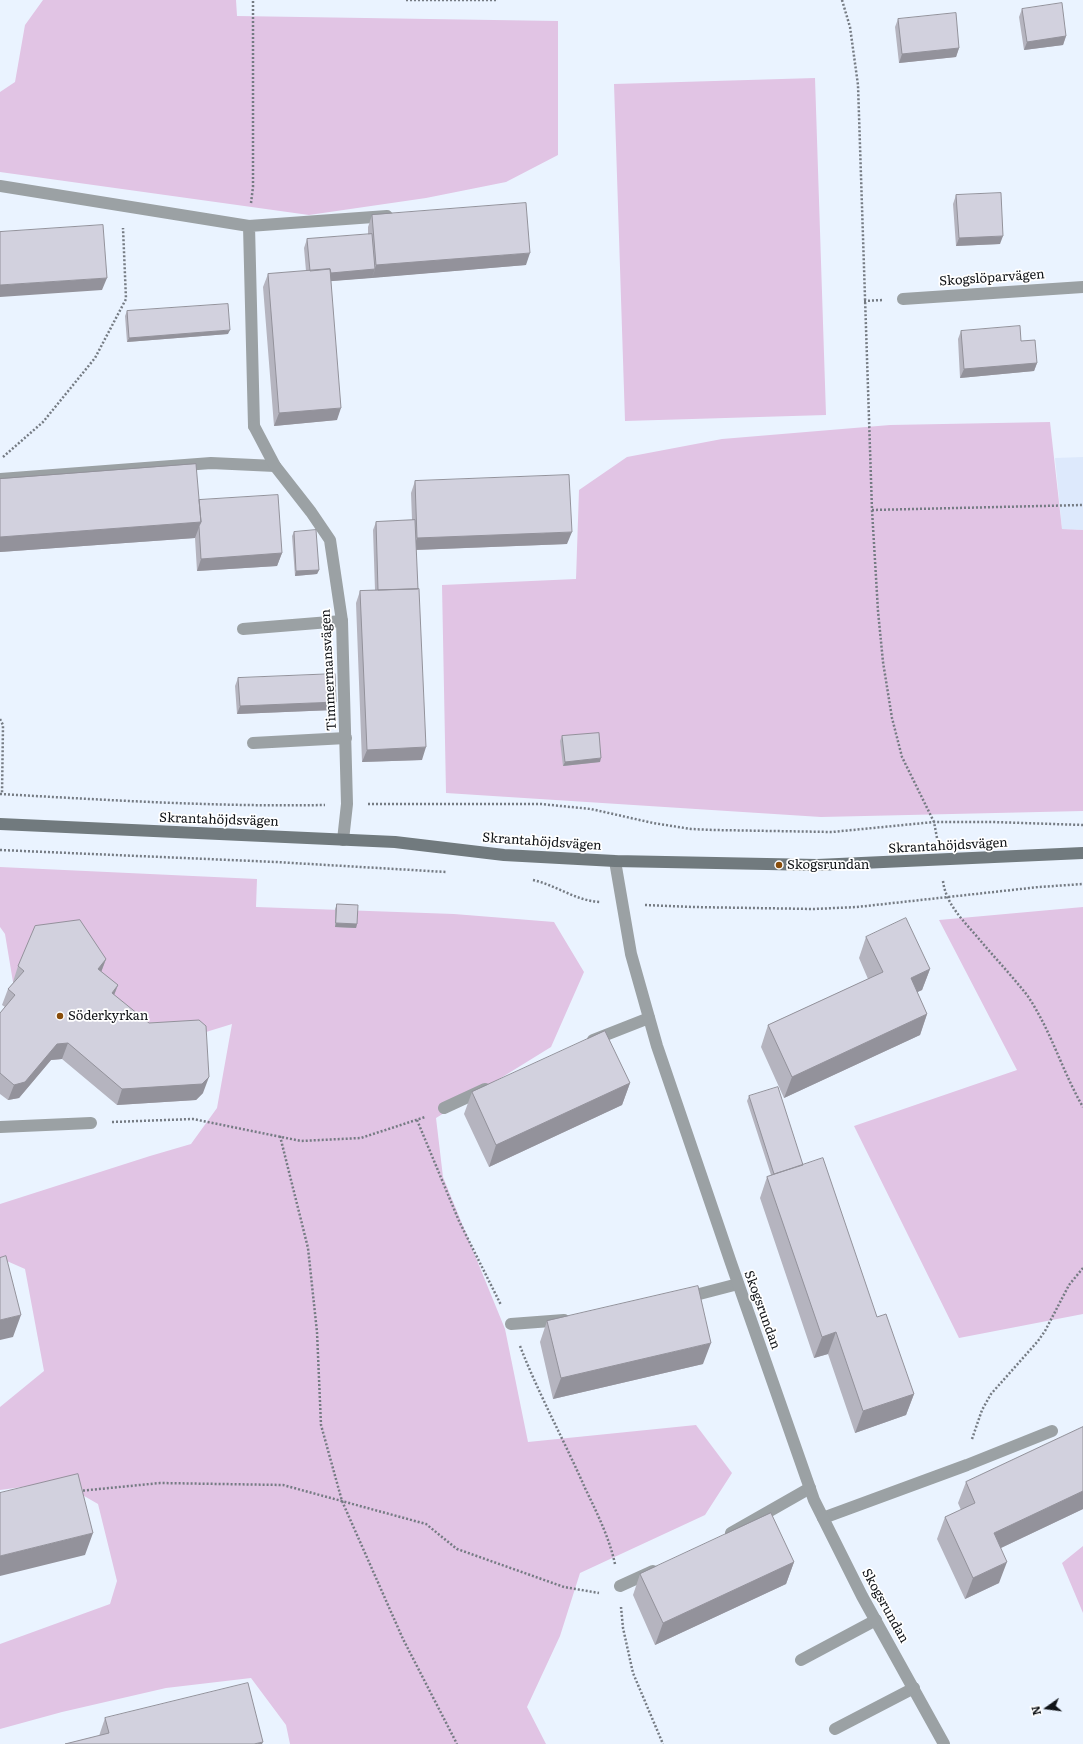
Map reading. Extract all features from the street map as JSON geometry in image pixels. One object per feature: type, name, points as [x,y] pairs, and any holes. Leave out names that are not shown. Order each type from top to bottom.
[{"type":"street","points":[[0,186],[249,226],[400,216]]},
{"type":"street","name":"Timmermansvägen","points":[[249,226],[254,426],[275,466],[311,512],[330,540],[342,621],[348,804],[343,840]]},
{"type":"street","name":"Skogslöparvägen","points":[[903,299],[1083,287]]},
{"type":"street","points":[[0,479],[211,463],[275,466]]},
{"type":"street","points":[[243,629],[342,621]]},
{"type":"street","points":[[253,743],[346,738]]},
{"type":"street","name":"Skrantahöjdsvägen","points":[[0,824],[395,842],[504,855],[615,861],[817,865],[1083,853]]},
{"type":"street","name":"Skogsrundan","points":[[615,861],[631,954],[649,1018],[738,1284],[810,1488],[823,1518],[876,1620],[944,1744]]},
{"type":"street","points":[[583,1044],[649,1018]]},
{"type":"street","points":[[444,1108],[499,1082]]},
{"type":"street","points":[[0,1127],[91,1123]]},
{"type":"street","points":[[672,1301],[738,1284]]},
{"type":"street","points":[[511,1324],[578,1318]]},
{"type":"street","points":[[823,1518],[967,1465],[1052,1431]]},
{"type":"street","points":[[722,1539],[810,1488]]},
{"type":"street","points":[[620,1586],[661,1567]]},
{"type":"street","points":[[801,1660],[876,1620]]},
{"type":"street","points":[[834,1729],[914,1688]]},
{"type":"path","points":[[249,226],[253,187],[253,0]]},
{"type":"path","points":[[406,0],[498,0]]},
{"type":"path","points":[[842,0],[850,27],[858,85],[872,510],[878,611],[892,718],[908,772],[925,802],[934,822],[944,889],[947,898],[953,909],[1027,996],[1040,1018],[1083,1107]]},
{"type":"path","points":[[0,460],[43,422],[95,358],[126,299],[122,205]]},
{"type":"path","points":[[872,510],[1083,505]]},
{"type":"path","points":[[0,719],[3,725],[1,794],[246,806],[348,804],[541,804],[591,809],[653,823],[690,829],[714,830],[832,832],[934,822],[1083,825]]},
{"type":"path","points":[[0,850],[276,862],[454,873]]},
{"type":"path","points":[[531,880],[546,883],[586,900],[622,904],[814,909],[857,907],[1039,887],[1083,884]]},
{"type":"path","points":[[91,1123],[193,1119],[301,1140],[361,1138],[417,1120],[444,1108]]},
{"type":"path","points":[[417,1120],[459,1221],[511,1324],[534,1383],[576,1467],[611,1544],[620,1586],[623,1628],[633,1673],[663,1744]]},
{"type":"path","points":[[280,1136],[308,1248],[317,1332],[321,1425],[342,1501],[403,1639],[457,1744]]},
{"type":"path","points":[[967,1465],[973,1438],[982,1410],[988,1399],[1038,1341],[1045,1331],[1069,1285],[1083,1268]]},
{"type":"path","points":[[78,1492],[160,1483],[283,1485],[426,1524],[458,1549],[564,1586],[604,1594],[620,1586]]},
{"type":"shaded area","points":[[43,0],[236,0],[237,16],[558,21],[558,155],[506,182],[426,198],[309,215],[0,172],[0,92],[15,82],[25,25]]},
{"type":"shaded area","points":[[815,78],[826,415],[625,421],[614,84]]},
{"type":"shaded area","points":[[1050,422],[1062,529],[1083,530],[1083,811],[821,817],[446,793],[442,585],[576,579],[579,490],[627,457],[722,439],[890,425]]},
{"type":"shaded area","points":[[1083,457],[1083,530],[1062,529],[1055,458]]},
{"type":"shaded area","points":[[0,867],[257,879],[256,907],[454,914],[554,922],[584,972],[551,1047],[436,1118],[443,1177],[505,1329],[528,1442],[696,1425],[732,1473],[705,1515],[580,1573],[560,1636],[527,1707],[546,1744],[290,1744],[286,1725],[251,1678],[166,1688],[62,1712],[0,1729],[0,1644],[110,1604],[117,1581],[98,1504],[60,1482],[0,1490],[0,1407],[44,1371],[25,1269],[0,1258],[0,1204],[191,1144],[217,1108],[232,1024],[193,1036],[144,1039],[13,982],[5,934],[0,927]]},
{"type":"shaded area","points":[[1083,907],[1083,1314],[959,1338],[854,1126],[1017,1070],[939,920]]},
{"type":"shaded area","points":[[1083,1546],[1083,1613],[1062,1563]]},
{"type":"building","points":[[1062,3],[1066,36],[1027,42],[1022,9]]},
{"type":"building","points":[[956,13],[959,48],[902,54],[898,19]]},
{"type":"building","points":[[1001,193],[1003,236],[959,238],[956,195]]},
{"type":"building","points":[[526,203],[530,253],[376,265],[372,215]]},
{"type":"building","points":[[103,225],[107,278],[0,285],[0,232]]},
{"type":"building","points":[[372,234],[375,269],[331,273],[330,269],[310,271],[307,239]]},
{"type":"building","points":[[330,269],[341,408],[279,413],[268,274]]},
{"type":"building","points":[[228,304],[230,330],[129,338],[127,311]]},
{"type":"building","points":[[1020,326],[1021,341],[1035,340],[1037,363],[964,369],[961,331]]},
{"type":"building","points":[[196,464],[201,522],[0,537],[0,479]]},
{"type":"building","points":[[569,475],[572,532],[417,538],[415,481]]},
{"type":"building","points":[[278,495],[282,553],[201,559],[199,526],[201,522],[199,500]]},
{"type":"building","points":[[415,520],[418,589],[378,590],[376,522]]},
{"type":"building","points":[[316,530],[319,570],[296,571],[294,532]]},
{"type":"building","points":[[419,589],[426,747],[367,750],[360,591]]},
{"type":"building","points":[[335,674],[336,702],[240,706],[238,678]]},
{"type":"building","points":[[599,733],[601,758],[565,762],[562,736]]},
{"type":"building","points":[[337,904],[358,905],[357,924],[336,923]]},
{"type":"building","points":[[906,918],[930,969],[911,978],[927,1014],[792,1077],[768,1025],[883,972],[866,937]]},
{"type":"building","name":"Söderkyrkan","points":[[80,920],[106,959],[98,969],[118,985],[112,993],[149,1023],[199,1020],[206,1026],[209,1077],[202,1084],[122,1089],[68,1043],[57,1044],[25,1082],[14,1085],[0,1073],[0,1013],[15,995],[8,989],[24,971],[18,966],[35,926]]},
{"type":"building","points":[[605,1031],[630,1083],[496,1145],[472,1092]]},
{"type":"building","points":[[778,1087],[803,1165],[774,1174],[749,1096]]},
{"type":"building","points":[[823,1158],[877,1317],[886,1314],[914,1394],[863,1411],[836,1332],[822,1337],[767,1177]]},
{"type":"building","points":[[6,1256],[21,1315],[0,1320],[0,1258]]},
{"type":"building","points":[[698,1286],[711,1343],[561,1378],[547,1321]]},
{"type":"building","points":[[1083,1427],[1083,1491],[994,1533],[1007,1562],[973,1578],[945,1517],[975,1503],[966,1482]]},
{"type":"building","points":[[78,1474],[93,1533],[0,1556],[0,1493]]},
{"type":"building","points":[[771,1513],[794,1562],[663,1623],[640,1574]]},
{"type":"building","points":[[248,1683],[263,1742],[254,1744],[65,1744],[109,1733],[105,1718]]},
{"type":"place","name":"Skogsrundan","points":[[779,865]]},
{"type":"place","name":"Söderkyrkan","points":[[60,1016]]}]
